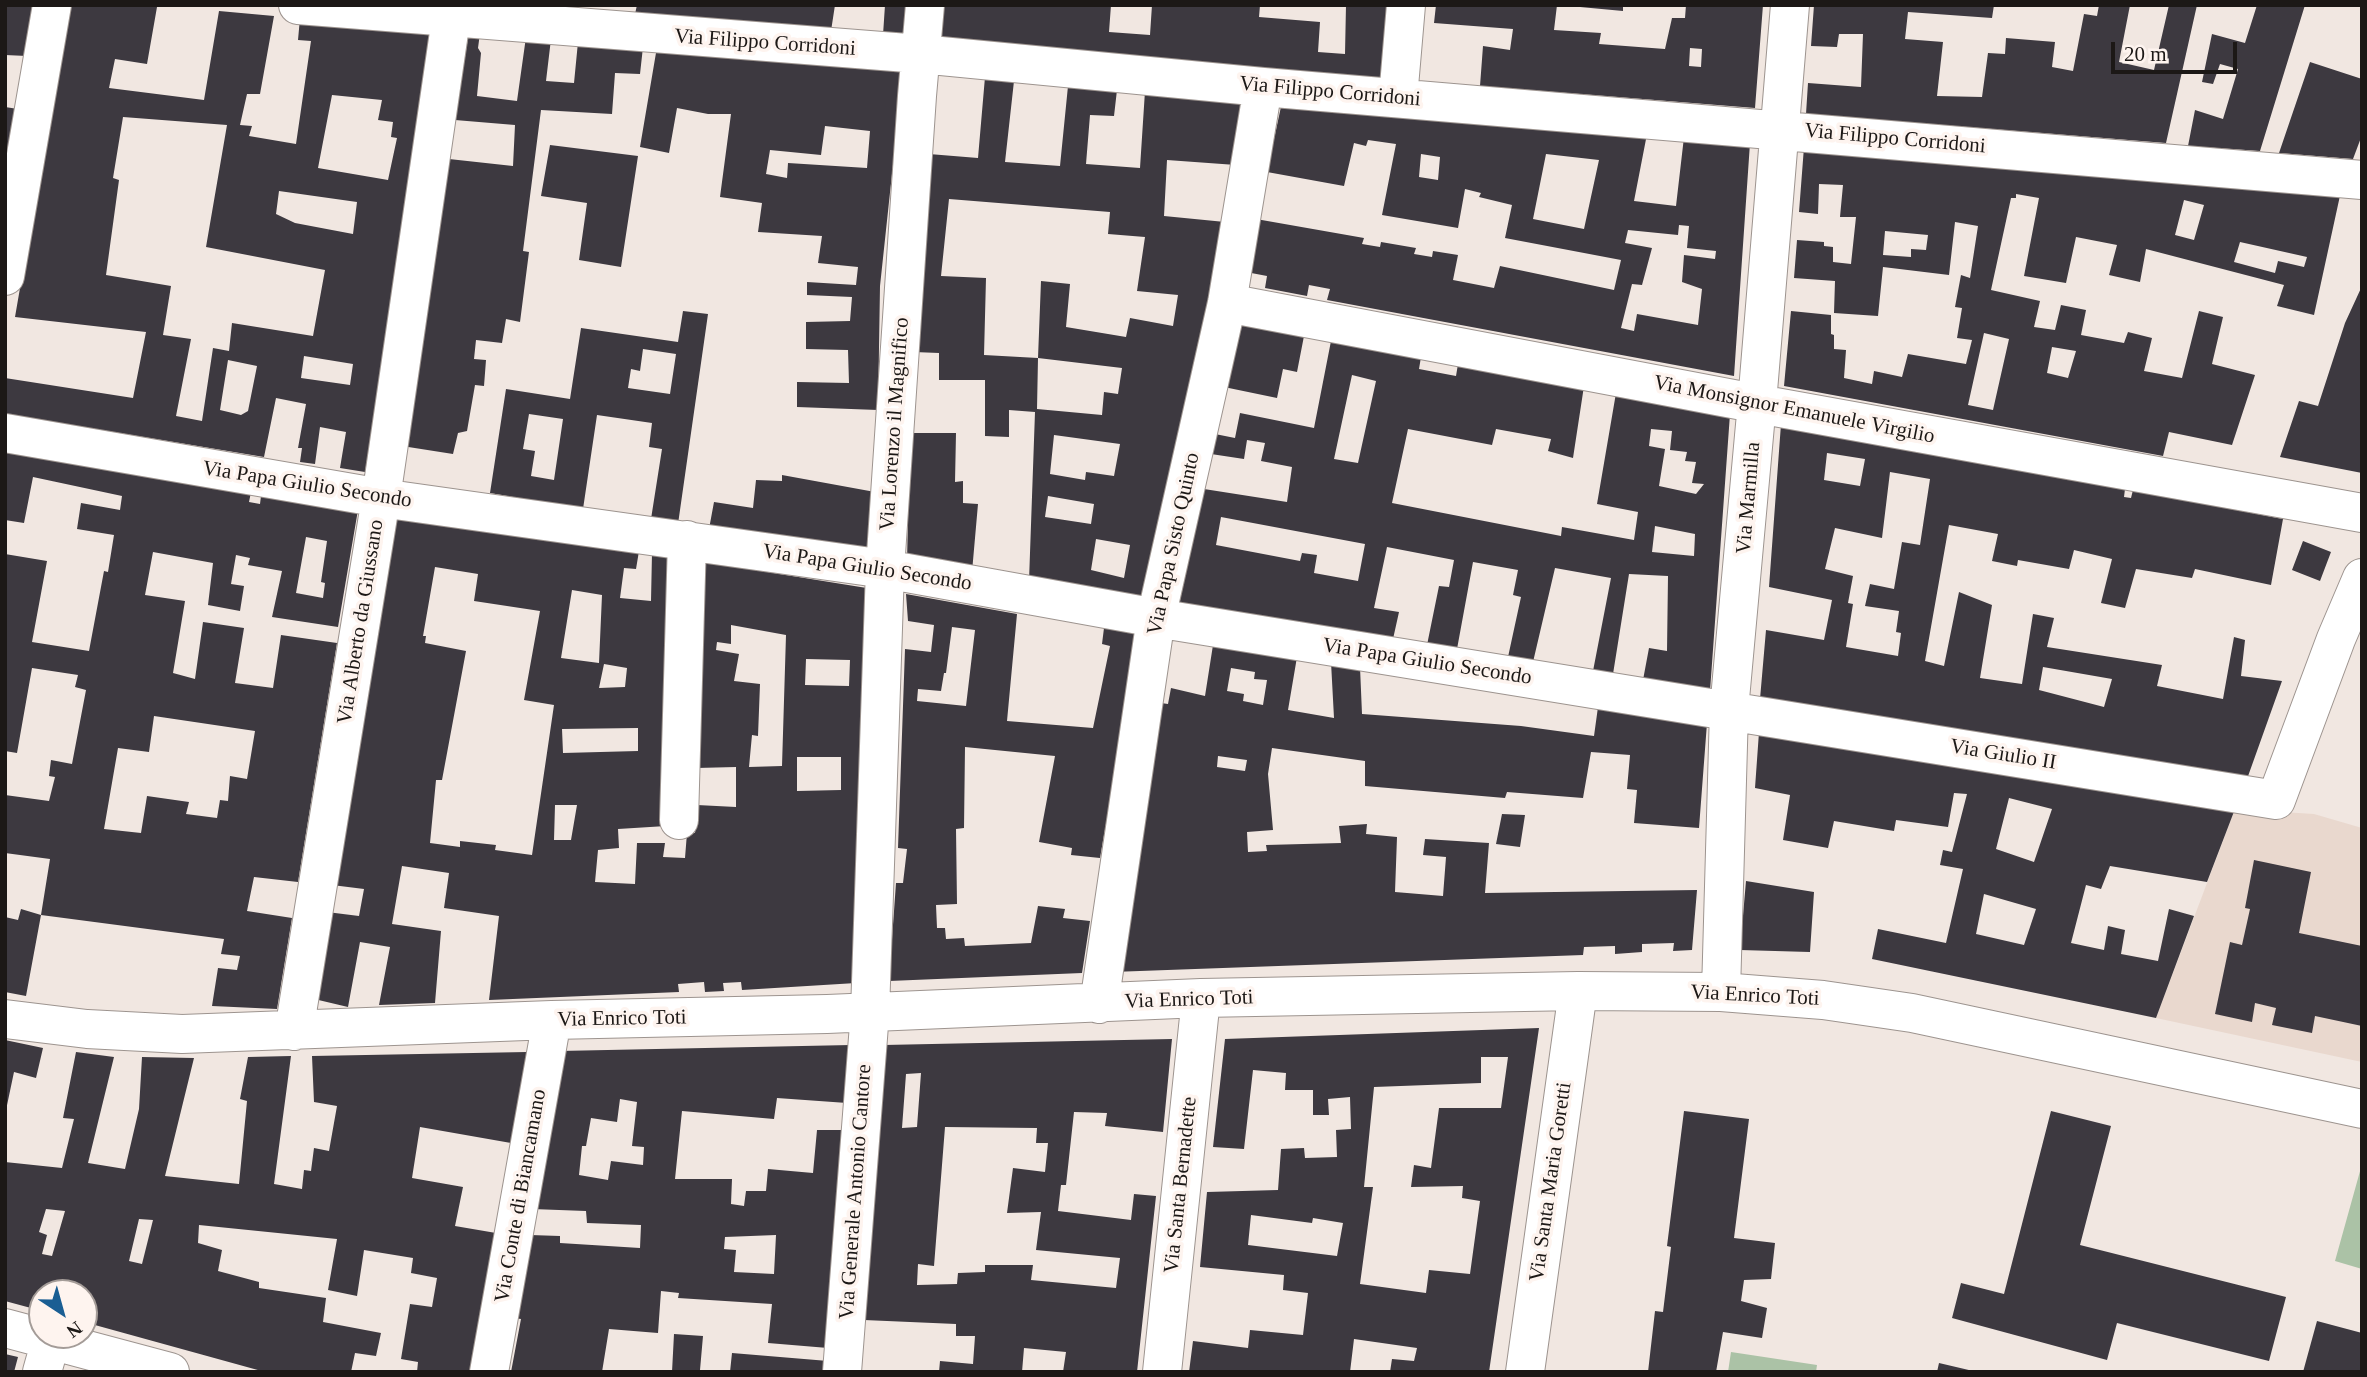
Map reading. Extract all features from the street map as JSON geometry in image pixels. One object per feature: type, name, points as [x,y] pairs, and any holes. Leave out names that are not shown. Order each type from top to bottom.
[{"type":"street","points":[[5,276],[52,5]]},
{"type":"street","name":"Via Filippo Corridoni","points":[[298,5],[452,12],[1398,98],[1779,128],[2362,180]]},
{"type":"street","name":"Via Lorenzo il Magnifico","points":[[870,1012],[885,569],[925,5]]},
{"type":"street","points":[[1398,98],[1406,5]]},
{"type":"street","name":"Via Marmilla","points":[[1721,992],[1729,710],[1758,403],[1790,5]]},
{"type":"street","name":"Via Alberto da Giussano","points":[[293,1031],[381,498],[452,12]]},
{"type":"street","name":"Via Papa Sisto Quinto","points":[[1099,1004],[1156,618],[1227,303],[1263,86]]},
{"type":"street","name":"Via Monsignor Emanuele Virgilio","points":[[1227,303],[2362,513]]},
{"type":"street","name":"Via Papa Giulio Secondo","points":[[5,433],[381,498],[885,569],[1156,618],[1729,710]]},
{"type":"street","points":[[679,820],[687,540]]},
{"type":"street","name":"Via Giulio II","points":[[1729,710],[2276,800],[2336,639],[2362,579]]},
{"type":"street","name":"Via Enrico Toti","points":[[5,1019],[87,1029],[182,1034],[1099,1004],[1201,998],[1578,991],[1721,992],[1823,1000],[1912,1013],[2362,1109]]},
{"type":"street","name":"Via Santa Maria Goretti","points":[[1525,1372],[1578,991]]},
{"type":"street","name":"Via Santa Bernadette","points":[[1162,1372],[1201,998]]},
{"type":"street","name":"Via Generale Antonio Cantore","points":[[842,1372],[870,1012]]},
{"type":"street","name":"Via Conte di Biancamano","points":[[489,1372],[552,1020]]},
{"type":"street","points":[[5,1328],[47,1356],[170,1372]]},
{"type":"shaded area","points":[[2235,809],[2314,814],[2362,828],[2362,1062],[2156,1018]]},
{"type":"green space","points":[[2362,1164],[2362,1269],[2335,1261]]},
{"type":"green space","points":[[1731,1352],[1817,1365],[1816,1372],[1728,1372]]},
{"type":"building","points":[[5,5],[35,5],[27,56],[5,55]]},
{"type":"building","points":[[69,5],[157,7],[147,64],[115,59],[109,88],[204,100],[219,11],[274,16],[260,94],[247,94],[240,125],[252,126],[249,136],[296,144],[311,41],[298,40],[300,18],[437,28],[365,472],[340,468],[346,432],[320,427],[315,464],[300,462],[302,448],[298,448],[306,404],[276,398],[264,457],[5,414],[5,378],[133,398],[146,332],[15,317]],"holes":[[[332,95],[382,100],[378,120],[393,122],[391,137],[397,138],[388,180],[318,168]],[[123,117],[227,125],[206,247],[325,270],[313,336],[232,323],[229,351],[213,348],[202,421],[176,416],[191,339],[163,335],[171,286],[106,275],[119,180],[113,178]],[[279,191],[357,202],[353,234],[295,223],[276,214]],[[304,356],[353,364],[350,385],[301,378]],[[228,360],[257,366],[248,411],[241,415],[220,410]]]},
{"type":"building","points":[[637,5],[835,5],[831,31],[635,14]]},
{"type":"building","points":[[885,5],[909,5],[906,37],[883,35]]},
{"type":"building","points":[[942,5],[1111,5],[1109,32],[1150,35],[1152,5],[1260,5],[1259,17],[1320,22],[1318,52],[1345,54],[1346,5],[1389,5],[1383,78],[938,40]]},
{"type":"building","points":[[1436,5],[1557,5],[1554,30],[1601,33],[1599,44],[1665,49],[1672,18],[1685,18],[1686,5],[1763,5],[1755,108],[1480,86],[1483,46],[1510,50],[1513,29],[1434,23]],"holes":[[[1690,48],[1702,49],[1701,67],[1689,66]]]},
{"type":"building","points":[[1623,5],[1623,11],[1580,7]]},
{"type":"building","points":[[1814,5],[1994,5],[1992,18],[1908,12],[1905,39],[1943,42],[1937,96],[1982,97],[1988,53],[2005,54],[2006,38],[2055,42],[2052,67],[2073,71],[2084,14],[2097,16],[2099,5],[2130,5],[2119,62],[2154,70],[2169,5],[2197,5],[2166,143],[1806,114],[1808,83],[1861,87],[1863,34],[1839,34],[1837,47],[1811,46]]},
{"type":"building","points":[[2257,5],[2305,5],[2260,151],[2188,146],[2195,110],[2223,119],[2238,69],[2220,64],[2213,84],[2202,82],[2212,34],[2245,43]]},
{"type":"building","points":[[469,32],[480,33],[477,96],[517,101],[526,37],[551,39],[546,81],[574,83],[578,42],[643,47],[640,74],[615,73],[612,114],[541,110],[523,251],[529,252],[520,322],[506,319],[502,343],[476,340],[474,359],[486,360],[484,386],[475,385],[467,431],[458,433],[453,454],[402,446],[449,159],[513,166],[515,125],[455,120]]},
{"type":"building","points":[[657,47],[903,71],[880,286],[878,410],[797,407],[797,382],[849,383],[848,350],[806,349],[806,322],[850,321],[852,297],[807,295],[807,282],[856,285],[858,267],[818,263],[822,236],[758,232],[762,203],[720,197],[731,114],[708,114],[677,108],[669,153],[640,147]],"holes":[[[825,126],[870,131],[867,168],[788,163],[787,178],[766,174],[770,150],[821,155]]]},
{"type":"building","points":[[2310,62],[2362,79],[2362,135],[2353,159],[2279,153]]},
{"type":"building","points":[[985,77],[1014,81],[1005,162],[1060,166],[1068,86],[1117,90],[1114,116],[1090,115],[1086,164],[1140,168],[1145,91],[1247,99],[1236,165],[1167,160],[1164,216],[1225,222],[1147,600],[1029,581],[1035,412],[1009,410],[1009,437],[985,436],[985,380],[939,380],[939,353],[914,352],[929,154],[978,158]],"holes":[[[949,199],[1110,212],[1108,234],[1145,237],[1137,291],[1178,295],[1173,326],[1130,318],[1126,337],[1066,327],[1070,284],[1041,281],[1038,358],[984,355],[986,278],[941,276]],[[1038,358],[1122,368],[1118,394],[1104,392],[1102,415],[1037,409]],[[1054,435],[1120,444],[1114,476],[1086,472],[1085,480],[1050,474]],[[1048,496],[1094,504],[1091,524],[1045,517]],[[1096,539],[1130,545],[1124,578],[1091,570]]]},
{"type":"building","points":[[1282,102],[1647,134],[1634,201],[1676,206],[1684,137],[1750,143],[1734,376],[1327,300],[1330,289],[1309,285],[1307,296],[1265,288],[1267,276],[1246,272],[1256,219],[1364,238],[1362,244],[1380,247],[1381,242],[1416,248],[1414,254],[1432,257],[1433,251],[1458,255],[1453,280],[1494,288],[1500,266],[1614,290],[1621,260],[1505,238],[1512,205],[1479,197],[1481,193],[1465,189],[1458,228],[1382,215],[1396,144],[1368,140],[1366,146],[1354,143],[1344,186],[1267,172]],"holes":[[[1421,154],[1440,157],[1438,180],[1419,177]],[[1546,154],[1599,160],[1584,229],[1533,219]],[[1679,225],[1689,226],[1687,248],[1716,251],[1715,259],[1684,255],[1682,282],[1702,289],[1698,325],[1637,314],[1634,331],[1621,328],[1632,284],[1642,285],[1652,248],[1625,243],[1628,230],[1678,235]]]},
{"type":"building","points":[[5,107],[18,109],[5,172]]},
{"type":"building","points":[[550,145],[638,156],[621,267],[579,260],[587,203],[541,196]]},
{"type":"building","points":[[1804,147],[2341,191],[2314,315],[2277,306],[2284,285],[2146,249],[2140,282],[2109,275],[2117,245],[2076,237],[2066,283],[2024,276],[2039,198],[2016,194],[2016,198],[2011,198],[1991,290],[2040,301],[2034,327],[2055,330],[2061,305],[2086,310],[2081,335],[2124,343],[2128,332],[2152,338],[2144,371],[2182,378],[2199,311],[2223,317],[2212,364],[2255,375],[2232,445],[2169,432],[2163,456],[1784,386],[1791,311],[1831,315],[1834,349],[1846,350],[1844,378],[1872,384],[1874,371],[1902,377],[1908,354],[1966,364],[1972,340],[1957,338],[1962,308],[1955,307],[1961,275],[1970,278],[1978,226],[1955,222],[1949,275],[1883,267],[1878,316],[1834,313],[1835,281],[1794,278],[1797,240],[1824,242],[1824,246],[1833,247],[1833,262],[1851,264],[1856,217],[1840,217],[1843,185],[1819,184],[1818,214],[1799,212]],"holes":[[[2184,200],[2204,205],[2194,240],[2175,235]],[[1885,231],[1928,235],[1926,250],[1911,249],[1911,257],[1883,255]],[[2240,242],[2307,257],[2304,267],[2278,261],[2275,273],[2234,262]],[[1984,333],[2009,339],[1993,410],[1968,405]],[[2052,347],[2076,351],[2068,378],[2047,373]]]},
{"type":"building","points":[[2362,286],[2362,473],[2280,457],[2299,401],[2318,406],[2345,323]]},
{"type":"building","points":[[683,311],[708,314],[678,524],[651,519],[662,449],[649,447],[652,423],[597,415],[583,509],[490,493],[506,389],[570,399],[581,328],[678,342]],"holes":[[[643,349],[676,354],[670,394],[628,388],[631,369],[640,371]],[[529,414],[563,419],[554,480],[531,476],[535,451],[523,449]]]},
{"type":"building","points":[[1237,322],[1304,336],[1297,372],[1283,369],[1277,398],[1224,387]]},
{"type":"building","points":[[1331,341],[1421,357],[1419,369],[1456,376],[1458,364],[1584,386],[1573,458],[1548,451],[1551,439],[1496,429],[1492,445],[1408,429],[1392,503],[1561,536],[1562,527],[1634,540],[1638,512],[1597,504],[1616,393],[1730,414],[1710,691],[1643,680],[1649,648],[1667,651],[1668,576],[1629,574],[1613,674],[1593,671],[1611,578],[1555,568],[1533,662],[1508,657],[1521,597],[1513,595],[1518,570],[1473,562],[1457,649],[1427,645],[1439,586],[1449,587],[1454,560],[1387,547],[1374,608],[1399,612],[1393,639],[1179,605],[1204,489],[1287,502],[1292,467],[1261,461],[1265,443],[1247,440],[1244,459],[1211,454],[1215,434],[1235,438],[1240,413],[1314,428]],"holes":[[[1352,375],[1376,381],[1358,463],[1334,459]],[[1651,429],[1672,431],[1670,450],[1687,452],[1685,461],[1696,462],[1692,483],[1704,484],[1696,494],[1659,486],[1665,449],[1649,446]],[[1221,517],[1365,544],[1358,581],[1314,573],[1317,555],[1302,553],[1300,561],[1216,545]],[[1655,526],[1695,534],[1694,556],[1652,552]]]},
{"type":"building","points":[[1781,424],[2125,489],[2124,497],[2131,498],[2133,490],[2283,519],[2271,585],[2195,569],[2192,578],[2136,569],[2125,608],[2101,603],[2112,559],[2074,550],[2069,569],[2018,560],[2017,566],[1992,561],[1998,534],[1949,525],[1925,661],[1944,666],[1959,592],[1992,605],[1980,678],[2022,684],[2033,614],[2054,618],[2047,647],[2162,665],[2157,686],[2223,699],[2234,637],[2245,640],[2241,676],[2282,681],[2247,779],[1760,699],[1766,630],[1824,640],[1832,600],[1769,587]],"holes":[[[1827,453],[1865,459],[1860,486],[1824,480]],[[1890,472],[1930,479],[1920,545],[1902,542],[1894,589],[1870,584],[1865,606],[1899,611],[1896,632],[1901,633],[1898,656],[1846,647],[1853,604],[1848,603],[1853,576],[1825,569],[1835,528],[1882,538]],[[2043,667],[2112,679],[2104,707],[2039,690]]]},
{"type":"building","points":[[910,433],[956,433],[955,482],[963,481],[963,503],[978,504],[972,572],[907,561]]},
{"type":"building","points":[[5,448],[252,487],[249,502],[260,504],[262,488],[359,504],[338,627],[272,617],[282,571],[248,565],[250,558],[236,555],[231,584],[244,586],[240,611],[208,605],[213,563],[153,552],[145,595],[185,601],[173,673],[195,679],[203,622],[244,628],[235,683],[273,688],[281,635],[337,643],[298,882],[254,877],[247,911],[292,918],[277,1009],[212,1006],[218,968],[237,970],[240,956],[221,954],[224,939],[41,915],[50,859],[5,853],[5,795],[49,801],[55,777],[49,776],[51,760],[72,764],[86,690],[75,687],[78,675],[32,668],[17,753],[5,751],[5,554],[47,561],[32,642],[89,651],[104,571],[108,572],[114,535],[77,529],[81,503],[120,510],[122,496],[33,477],[24,523],[5,520]],"holes":[[[306,537],[327,541],[321,582],[325,583],[323,598],[296,593]],[[154,716],[255,731],[247,779],[230,776],[228,801],[220,800],[217,818],[186,814],[189,802],[147,796],[141,833],[104,829],[118,748],[149,752]]]},
{"type":"building","points":[[782,475],[875,492],[874,555],[709,529],[714,502],[753,508],[756,480],[782,481]]},
{"type":"building","points":[[392,510],[639,551],[636,569],[624,568],[620,598],[651,601],[652,553],[678,557],[666,826],[618,829],[619,848],[598,850],[595,882],[635,884],[637,843],[665,843],[663,857],[685,858],[687,833],[695,833],[697,805],[736,807],[736,767],[696,768],[705,562],[873,589],[856,983],[742,990],[741,982],[723,983],[724,991],[705,992],[704,982],[678,984],[679,992],[489,1000],[499,916],[444,908],[449,873],[402,866],[392,924],[441,931],[435,1003],[379,1005],[390,947],[360,942],[348,1007],[310,998],[327,912],[359,916],[364,889],[332,885]],"holes":[[[435,567],[478,574],[474,601],[540,611],[524,700],[554,705],[532,855],[495,850],[496,845],[460,841],[460,847],[430,843],[436,780],[442,780],[466,651],[425,643],[426,636],[423,636]],[[572,590],[602,595],[599,663],[561,658]],[[731,625],[786,635],[782,766],[749,767],[752,735],[758,736],[760,684],[734,681],[739,654],[716,650],[717,642],[731,644]],[[806,659],[850,660],[849,686],[805,685]],[[604,664],[627,668],[625,687],[599,688]],[[638,728],[638,751],[563,753],[562,729]],[[797,757],[841,757],[841,790],[797,791]],[[555,805],[577,805],[571,840],[554,840]]]},
{"type":"building","points":[[2303,541],[2331,552],[2320,581],[2292,570]]},
{"type":"building","points":[[906,594],[1017,614],[1007,721],[1093,728],[1110,646],[1102,644],[1104,628],[1139,634],[1100,858],[1071,855],[1072,848],[1039,842],[1055,756],[965,747],[964,828],[956,829],[957,904],[936,905],[937,928],[945,928],[946,939],[964,938],[965,946],[1031,943],[1038,906],[1065,909],[1063,918],[1090,921],[1082,973],[889,981],[896,883],[903,883],[907,849],[898,848],[905,649],[931,652],[934,625],[908,621]],"holes":[[[952,627],[975,630],[966,706],[917,701],[918,689],[941,691]]]},
{"type":"building","points":[[1213,645],[1297,657],[1288,710],[1334,718],[1331,662],[1360,667],[1362,714],[1521,726],[1594,736],[1598,707],[1707,723],[1699,828],[1634,823],[1637,790],[1627,789],[1630,755],[1591,752],[1583,798],[1507,792],[1505,798],[1365,786],[1365,761],[1272,748],[1268,774],[1273,830],[1247,832],[1248,852],[1267,851],[1266,845],[1341,843],[1339,826],[1367,824],[1366,834],[1397,837],[1395,892],[1443,896],[1446,857],[1423,855],[1425,839],[1489,843],[1485,893],[1697,890],[1692,950],[1673,951],[1674,943],[1642,944],[1642,952],[1615,954],[1615,946],[1584,947],[1583,955],[1112,972],[1161,703],[1168,704],[1171,688],[1205,696]],"holes":[[[1231,668],[1255,672],[1254,679],[1267,680],[1263,705],[1243,701],[1244,694],[1227,691]],[[1218,756],[1247,760],[1245,771],[1217,767]]]},
{"type":"building","points":[[1759,732],[2235,809],[2207,882],[2110,866],[2101,889],[2086,885],[2071,943],[2104,950],[2108,926],[2125,930],[2121,954],[2158,961],[2169,909],[2194,916],[2156,1018],[1872,959],[1878,929],[1946,943],[1963,869],[1940,865],[1943,850],[1952,852],[1967,794],[1954,793],[1948,827],[1896,820],[1894,831],[1834,821],[1828,848],[1783,840],[1790,795],[1755,788]],"holes":[[[2009,798],[2052,809],[2034,862],[1996,849]],[[1984,894],[2036,909],[2024,945],[1976,934]]]},
{"type":"building","points":[[1502,814],[1525,815],[1520,847],[1496,844]]},
{"type":"building","points":[[2254,860],[2311,872],[2299,933],[2362,946],[2362,1026],[2315,1016],[2312,1033],[2272,1025],[2276,1008],[2255,1003],[2252,1022],[2215,1014],[2230,942],[2242,945],[2250,909],[2245,908]]},
{"type":"building","points":[[1746,881],[1814,892],[1810,952],[1740,950]]},
{"type":"building","points":[[21,909],[41,915],[26,996],[5,992],[5,917],[18,920]]},
{"type":"building","points":[[1539,1028],[1489,1372],[1390,1372],[1392,1359],[1414,1361],[1417,1348],[1354,1339],[1350,1372],[1189,1372],[1193,1341],[1248,1348],[1250,1330],[1303,1335],[1308,1293],[1283,1290],[1284,1275],[1200,1267],[1207,1192],[1278,1190],[1281,1149],[1304,1148],[1305,1158],[1337,1157],[1336,1130],[1351,1129],[1350,1097],[1328,1099],[1329,1115],[1313,1115],[1313,1090],[1285,1090],[1286,1073],[1253,1070],[1244,1149],[1213,1147],[1225,1039]],"holes":[[[1481,1057],[1508,1057],[1501,1108],[1439,1108],[1431,1168],[1414,1165],[1411,1187],[1463,1186],[1462,1198],[1480,1201],[1470,1274],[1429,1270],[1426,1293],[1360,1284],[1373,1187],[1364,1187],[1374,1087],[1481,1083]],[[1251,1215],[1312,1223],[1313,1218],[1343,1223],[1337,1256],[1248,1245]]]},
{"type":"building","points":[[1172,1039],[1163,1132],[1105,1126],[1107,1113],[1074,1112],[1066,1185],[1061,1185],[1058,1211],[1131,1220],[1134,1194],[1156,1196],[1137,1372],[1063,1372],[1066,1352],[1024,1348],[1022,1372],[939,1372],[940,1361],[973,1364],[975,1336],[956,1336],[956,1324],[864,1320],[884,1045]],"holes":[[[921,1073],[917,1127],[902,1128],[906,1074]],[[945,1127],[1037,1128],[1036,1143],[1048,1143],[1045,1172],[1013,1168],[1007,1213],[1041,1212],[1036,1250],[1120,1258],[1116,1288],[1031,1280],[1033,1265],[985,1265],[985,1272],[958,1273],[957,1284],[917,1285],[918,1264],[934,1266]]]},
{"type":"building","points":[[5,1040],[43,1048],[36,1078],[14,1072],[6,1110]]},
{"type":"building","points":[[851,1045],[847,1103],[777,1098],[774,1119],[682,1111],[675,1179],[732,1179],[731,1204],[744,1206],[746,1191],[766,1191],[768,1169],[813,1173],[817,1130],[844,1130],[828,1348],[768,1343],[772,1304],[678,1298],[679,1293],[661,1291],[658,1333],[609,1329],[602,1372],[511,1372],[521,1319],[514,1318],[530,1235],[560,1236],[560,1243],[640,1248],[641,1225],[587,1223],[586,1211],[532,1209],[559,1051]],"holes":[[[620,1099],[637,1102],[632,1146],[644,1147],[643,1165],[611,1161],[608,1180],[579,1175],[582,1146],[586,1146],[591,1118],[617,1122]],[[776,1235],[774,1274],[734,1272],[736,1250],[724,1249],[725,1237]]]},
{"type":"building","points":[[76,1052],[114,1057],[88,1163],[125,1169],[139,1109],[142,1057],[194,1058],[165,1176],[239,1184],[247,1101],[240,1099],[248,1057],[291,1056],[274,1184],[302,1189],[304,1170],[311,1171],[314,1148],[329,1151],[337,1106],[314,1102],[312,1056],[527,1052],[511,1143],[420,1127],[412,1178],[463,1187],[455,1226],[496,1233],[471,1372],[417,1372],[418,1362],[401,1359],[410,1304],[432,1307],[437,1278],[411,1273],[413,1258],[364,1250],[357,1296],[328,1290],[337,1239],[199,1225],[198,1243],[222,1250],[218,1271],[259,1282],[259,1288],[326,1298],[323,1322],[381,1333],[376,1356],[355,1353],[351,1372],[265,1372],[98,1326],[98,1279],[28,1279],[28,1307],[5,1301],[5,1162],[62,1168],[74,1119],[63,1118]],"holes":[[[46,1209],[65,1211],[52,1256],[42,1254],[47,1235],[39,1232]],[[139,1219],[153,1220],[142,1264],[129,1261]]]},
{"type":"building","points":[[1684,1111],[1749,1119],[1734,1238],[1775,1243],[1771,1279],[1744,1280],[1741,1301],[1767,1308],[1762,1338],[1723,1332],[1716,1372],[1648,1372],[1655,1311],[1663,1312],[1671,1247],[1667,1246]]},
{"type":"building","points":[[2051,1111],[2111,1126],[2080,1245],[2286,1297],[2269,1361],[2117,1323],[2107,1360],[1952,1318],[1961,1283],[2004,1294]]},
{"type":"building","points":[[2317,1321],[2362,1333],[2362,1372],[2303,1372]]},
{"type":"building","points":[[674,1334],[703,1336],[700,1370],[672,1372]]},
{"type":"building","points":[[732,1353],[828,1361],[827,1372],[730,1372]]},
{"type":"building","points":[[5,1354],[18,1357],[14,1372],[5,1372]]},
{"type":"building","points":[[1939,1363],[1973,1371],[1973,1372],[1937,1372]]}]
